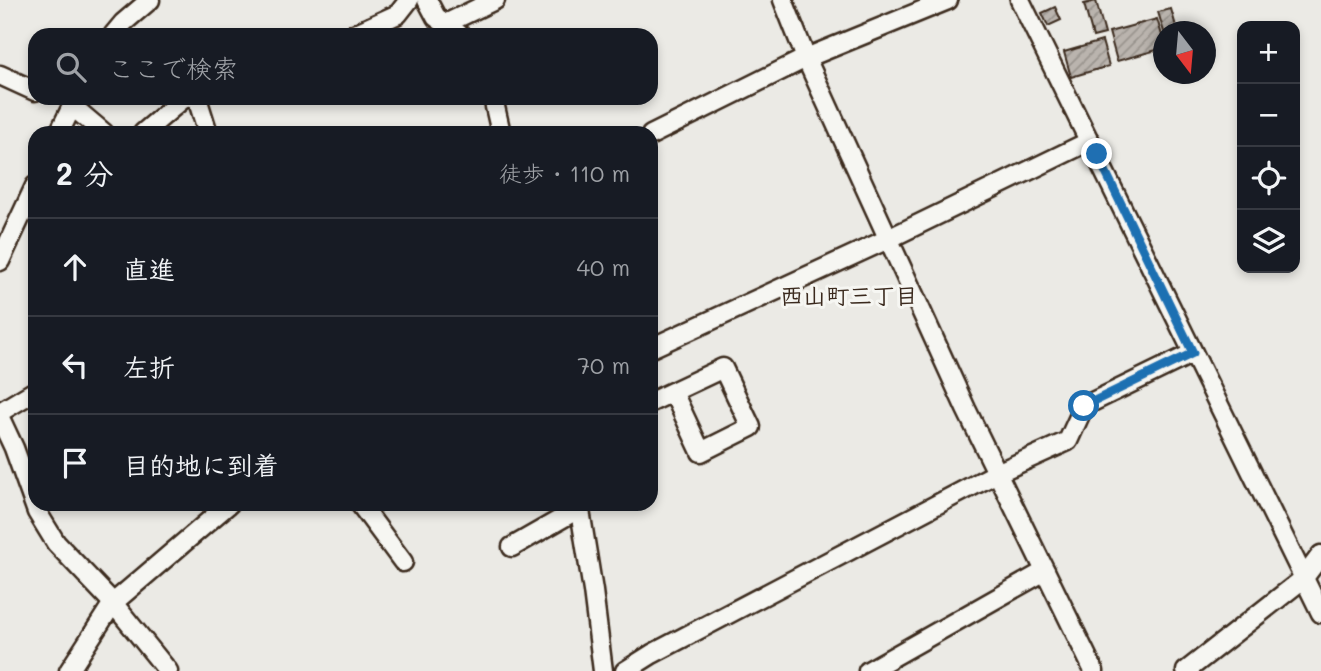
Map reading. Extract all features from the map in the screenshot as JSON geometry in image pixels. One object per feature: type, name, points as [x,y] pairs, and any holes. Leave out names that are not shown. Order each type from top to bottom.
[{"type":"street","points":[[119,28],[150,0]]},
{"type":"street","points":[[367,28],[397,14],[409,0]]},
{"type":"street","points":[[427,0],[436,18],[450,28]]},
{"type":"street","points":[[444,24],[495,0]]},
{"type":"street","points":[[783,0],[806,58],[966,408],[1094,671]]},
{"type":"street","points":[[658,132],[806,58],[948,0]]},
{"type":"street","points":[[1020,0],[1321,613]]},
{"type":"street","points":[[0,75],[28,88]]},
{"type":"street","points":[[62,126],[70,105]]},
{"type":"street","points":[[75,105],[97,126]]},
{"type":"street","points":[[151,126],[176,105]]},
{"type":"street","points":[[199,105],[206,126]]},
{"type":"street","points":[[494,105],[499,126]]},
{"type":"street","points":[[658,345],[888,239],[1090,141]]},
{"type":"street","points":[[0,261],[28,201]]},
{"type":"street","points":[[634,669],[652,654],[997,473],[1068,441],[1084,406],[1193,353]]},
{"type":"street","points":[[658,398],[673,391],[723,368],[751,427],[701,452],[673,391]]},
{"type":"street","points":[[0,412],[28,395]]},
{"type":"street","points":[[0,418],[15,448],[28,486]]},
{"type":"street","points":[[37,511],[57,543],[113,603],[168,671]]},
{"type":"street","points":[[69,671],[113,603],[221,511]]},
{"type":"street","points":[[365,511],[403,562]]},
{"type":"street","points":[[512,547],[571,511]]},
{"type":"street","points":[[580,511],[603,671]]},
{"type":"street","points":[[1186,671],[1303,579],[1321,555]]},
{"type":"street","points":[[868,671],[1045,571]]},
{"type":"building","points":[[1096,1],[1105,34],[1093,37],[1084,4]]},
{"type":"building","points":[[1055,7],[1061,20],[1048,26],[1042,13]]},
{"type":"building","points":[[1171,9],[1174,21],[1161,21],[1158,12]]},
{"type":"building","points":[[1157,19],[1158,21],[1153,21],[1153,51],[1117,61],[1109,32]]},
{"type":"building","points":[[1102,41],[1109,66],[1071,77],[1064,52]]},
{"type":"district","name":"西山町三丁目","points":[[849,296]]},
{"type":"route","points":[[1084,406],[1193,353],[1097,154]]}]
